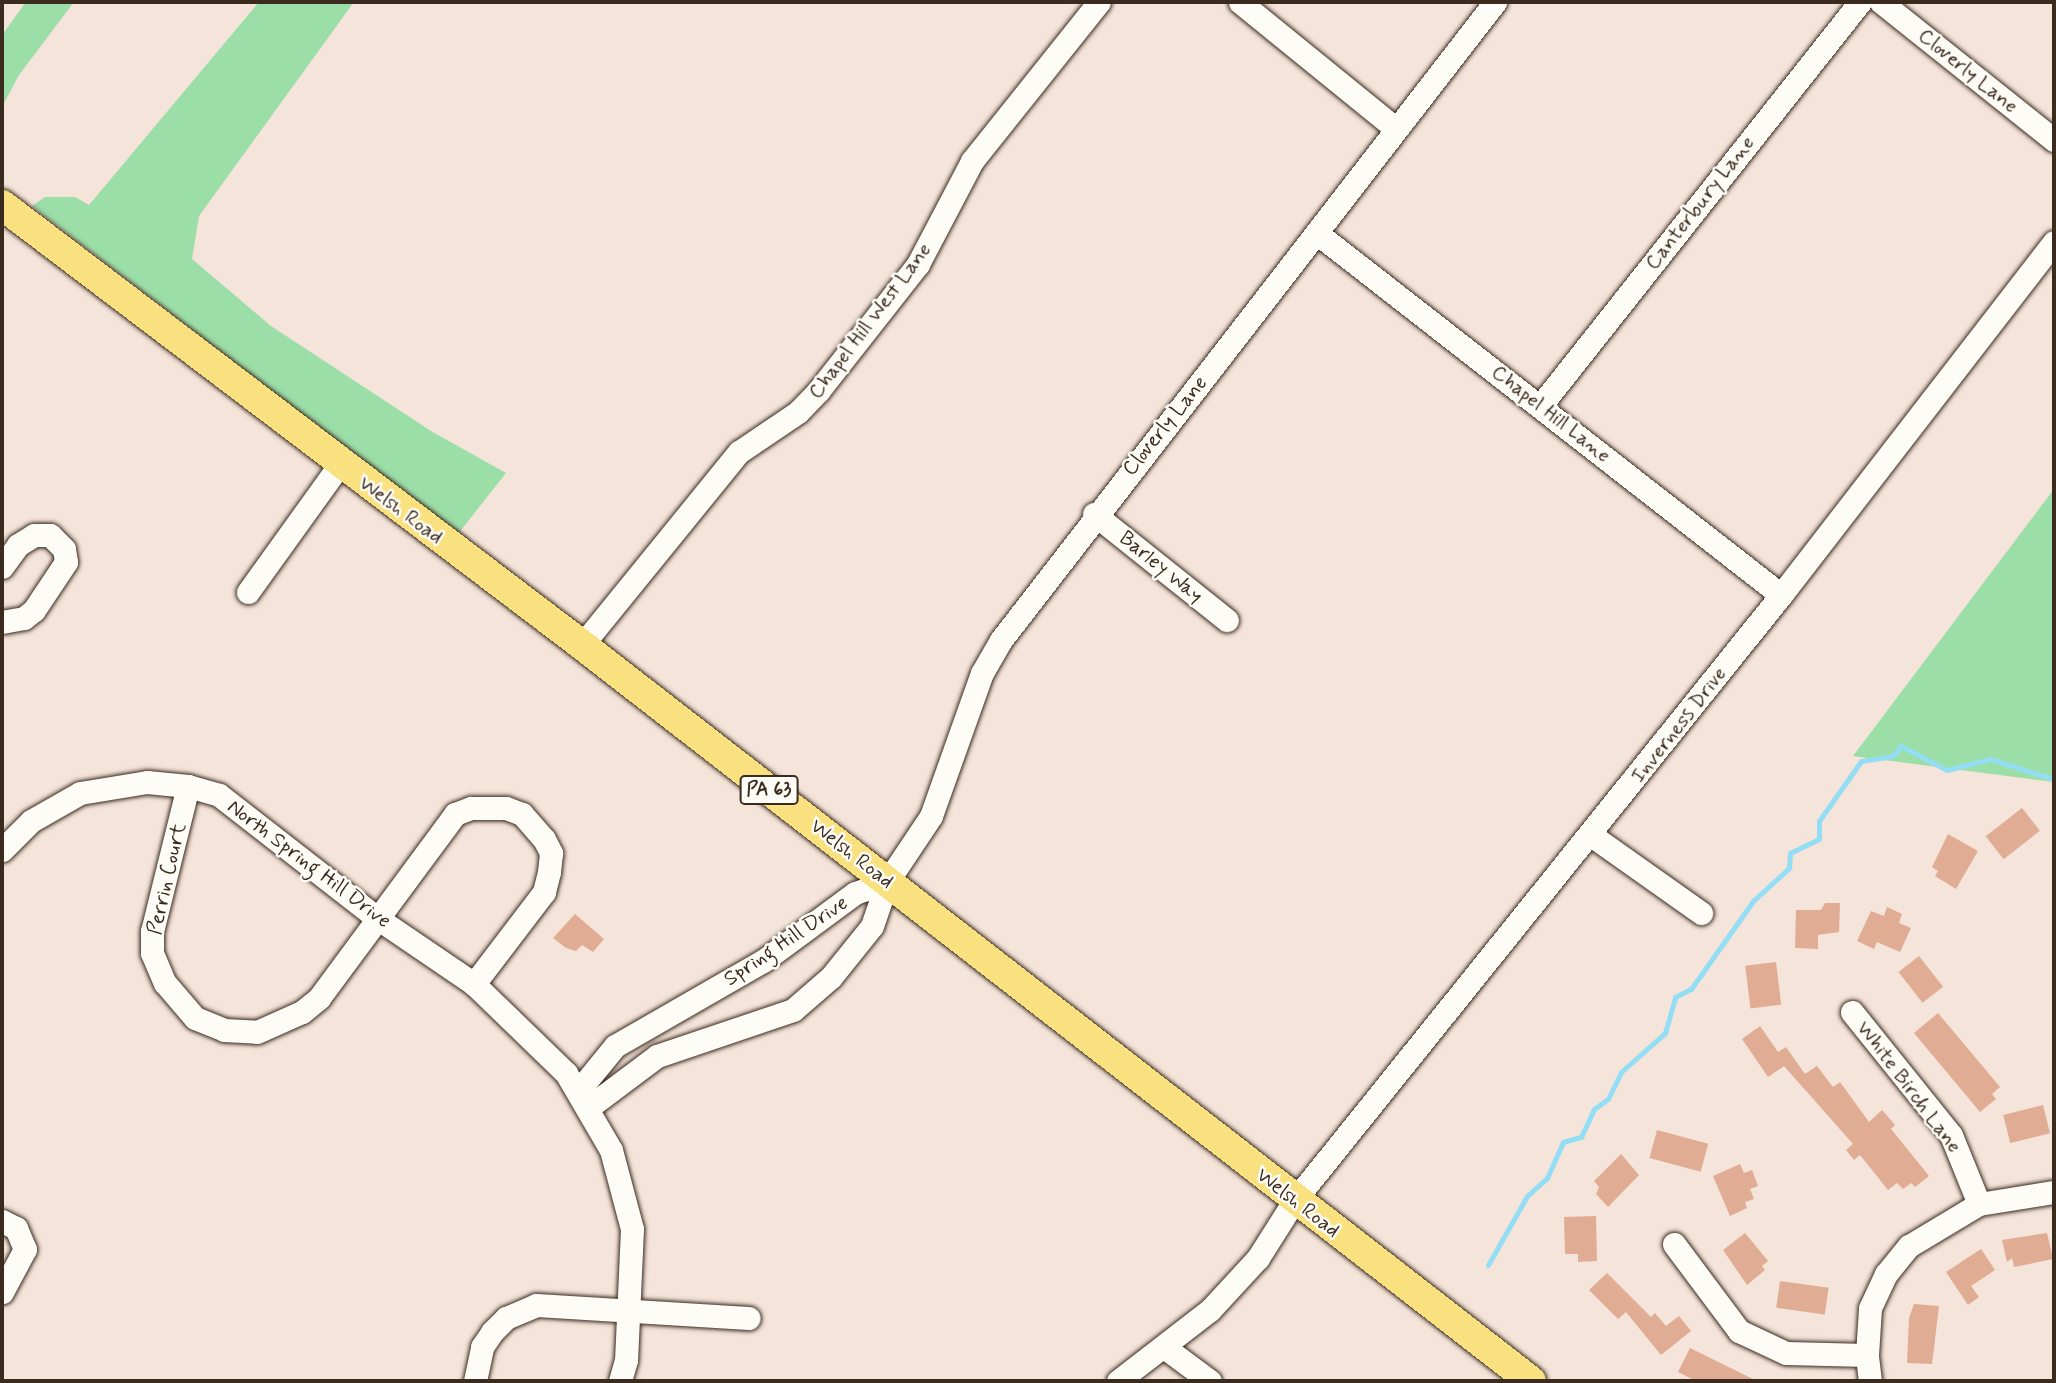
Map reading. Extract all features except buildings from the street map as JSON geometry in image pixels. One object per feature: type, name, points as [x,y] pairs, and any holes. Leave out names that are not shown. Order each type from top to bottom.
[{"type":"main road","name":"Welsh Road","points":[[2,205],[582,645],[1294,1200],[1531,1381]]},
{"type":"street","name":"Chapel Hill West Lane","points":[[582,645],[738,452],[799,412],[819,390],[918,264],[972,161],[1099,2]]},
{"type":"street","points":[[1240,2],[1395,128]]},
{"type":"street","name":"Cloverly Lane","points":[[887,882],[931,816],[982,673],[1001,640],[1094,514],[1318,234],[1395,128],[1495,2]]},
{"type":"street","name":"Canterbury Lane","points":[[1541,405],[1860,2]]},
{"type":"street","name":"Cloverly Lane","points":[[1881,2],[2054,140]]},
{"type":"street","name":"Chapel Hill Lane","points":[[1318,234],[1782,595]]},
{"type":"street","name":"Inverness Drive","points":[[1118,1381],[1210,1310],[1258,1258],[1294,1200],[1782,595],[2054,242]]},
{"type":"street","points":[[248,592],[340,464]]},
{"type":"street","name":"Barley Way","points":[[1094,514],[1227,620]]},
{"type":"street","points":[[2,567],[18,545],[34,536],[50,536],[64,549],[66,562],[34,610],[24,618],[2,622]]},
{"type":"street","name":"North Spring Hill Drive","points":[[2,850],[31,821],[80,793],[147,782],[188,786],[219,795],[377,918],[474,984],[554,1059],[584,1098],[611,1150],[632,1230],[630,1309],[620,1381]]},
{"type":"street","name":"Perrin Court","points":[[188,786],[152,931],[152,953],[165,983],[195,1017],[224,1030],[240,1032],[257,1032],[291,1019],[319,998],[455,814],[487,807],[522,814],[551,853],[544,892],[474,984]]},
{"type":"street","points":[[1591,835],[1701,913]]},
{"type":"street","name":"Spring Hill Drive","points":[[584,1098],[615,1046],[763,961],[855,892],[887,882]]},
{"type":"street","name":"Spring Hill Drive","points":[[584,1098],[656,1056],[793,1010],[831,977],[872,926],[887,882]]},
{"type":"street","name":"White Birch Lane","points":[[1852,1012],[1951,1135],[1979,1204]]},
{"type":"street","points":[[1870,1381],[1867,1355],[1870,1308],[1886,1273],[1926,1232],[1979,1204],[2054,1192]]},
{"type":"street","points":[[2,1220],[16,1228],[25,1249],[2,1292]]},
{"type":"street","points":[[1674,1244],[1739,1331],[1786,1353],[1867,1355]]},
{"type":"street","points":[[475,1381],[482,1347],[506,1318],[521,1309],[536,1305],[749,1318]]},
{"type":"street","points":[[1164,1347],[1210,1381]]},
{"type":"green space","points":[[26,2],[74,2],[19,75],[2,107],[2,35]]},
{"type":"green space","points":[[259,2],[354,2],[199,216],[192,259],[271,326],[431,431],[506,473],[458,534],[32,206],[45,197],[75,197],[89,205]]},
{"type":"green space","points":[[2054,489],[2054,782],[1853,756]]},
{"type":"waterway","points":[[1488,1265],[1527,1196],[1547,1178],[1563,1142],[1581,1137],[1594,1109],[1608,1099],[1621,1072],[1665,1033],[1675,997],[1691,989],[1753,901],[1789,868],[1790,853],[1819,839],[1819,821],[1861,761],[1893,756],[1901,746],[1947,770],[1990,759],[2054,779]]}]
